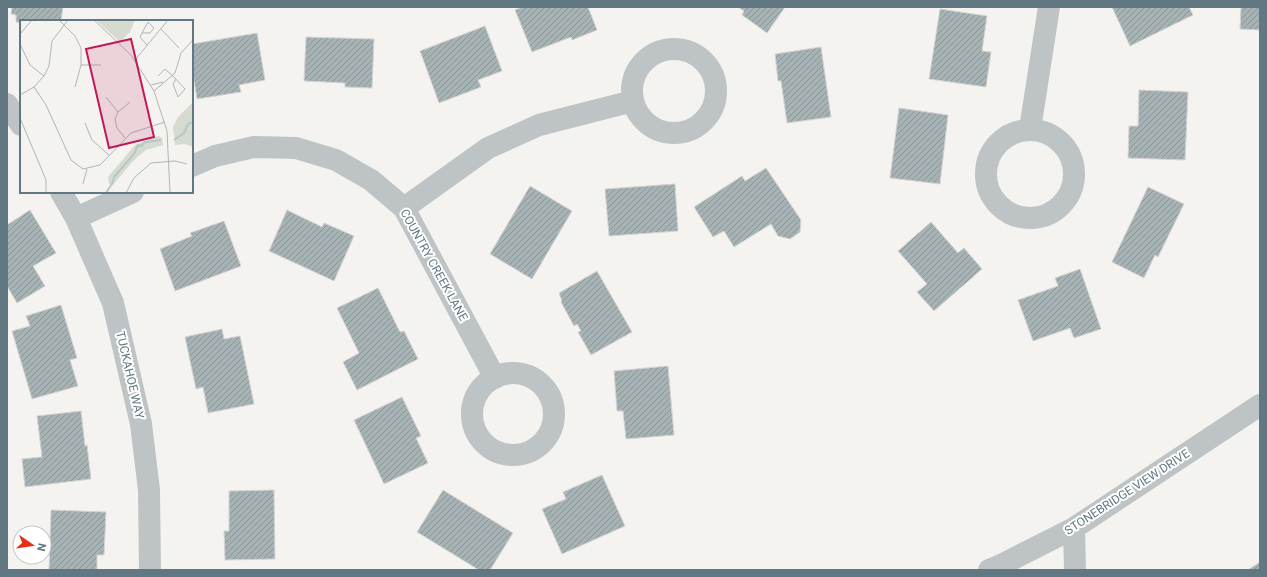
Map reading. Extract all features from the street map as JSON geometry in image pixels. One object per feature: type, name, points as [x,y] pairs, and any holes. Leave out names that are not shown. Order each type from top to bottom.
[{"type":"street","points":[[1030,129],[1049,7]]},
{"type":"street","points":[[404,208],[488,148],[539,125],[633,101]]},
{"type":"street","points":[[7,104],[20,124]]},
{"type":"street","points":[[1030,129],[1043,132],[1056,138],[1066,148],[1072,160],[1075,174],[1073,188],[1067,200],[1057,210],[1044,216],[1029,219],[1014,216],[1001,208],[992,196],[986,181],[986,166],[992,151],[1002,140],[1016,132],[1030,129]]},
{"type":"street","name":"COUNTRY CREEK LANE","points":[[193,166],[215,156],[254,147],[296,148],[336,160],[371,180],[404,208],[495,378]]},
{"type":"street","name":"TUCKAHOE WAY","points":[[62,193],[76,218],[113,303],[141,424],[149,490],[150,570]]},
{"type":"street","points":[[76,218],[131,193]]},
{"type":"street","name":"STONEBRIDGE VIEW DRIVE","points":[[997,569],[1074,528],[1260,405]]},
{"type":"street","points":[[1074,528],[1076,570]]},
{"type":"building","points":[[12,7],[63,7],[61,20],[20,20],[20,23],[16,22],[16,15],[11,14]]},
{"type":"building","points":[[523,7],[588,7],[597,30],[572,40],[571,37],[532,52],[515,10]]},
{"type":"building","points":[[738,7],[785,7],[767,33],[742,15],[744,11]]},
{"type":"building","points":[[1112,7],[1189,7],[1193,15],[1130,46]]},
{"type":"building","points":[[1241,7],[1260,7],[1260,30],[1240,29]]},
{"type":"building","points":[[940,9],[987,16],[982,51],[991,52],[986,87],[929,79]]},
{"type":"building","points":[[485,26],[502,71],[478,80],[481,87],[439,103],[420,51]]},
{"type":"building","points":[[257,33],[265,80],[239,85],[241,92],[197,99],[193,74],[193,44]]},
{"type":"building","points":[[306,37],[374,39],[372,88],[345,87],[345,83],[304,81]]},
{"type":"building","points":[[821,47],[831,117],[787,123],[781,81],[778,81],[775,54]]},
{"type":"building","points":[[1139,90],[1188,92],[1185,160],[1128,158],[1129,126],[1138,126]]},
{"type":"building","points":[[899,108],[948,115],[940,184],[890,178]]},
{"type":"building","points":[[766,168],[801,220],[800,232],[790,239],[778,236],[771,224],[734,247],[724,231],[713,237],[694,207],[742,176],[745,181]]},
{"type":"building","points":[[675,184],[678,231],[609,236],[605,189]]},
{"type":"building","points":[[530,186],[572,211],[532,279],[490,254]]},
{"type":"building","points":[[1148,187],[1184,204],[1158,257],[1155,255],[1144,278],[1112,262]]},
{"type":"building","points":[[30,210],[56,253],[33,266],[45,286],[17,303],[7,286],[7,225]]},
{"type":"building","points":[[287,210],[322,227],[324,223],[354,236],[334,281],[269,251]]},
{"type":"building","points":[[224,221],[241,266],[175,291],[160,249],[192,236],[190,233]]},
{"type":"building","points":[[931,222],[958,253],[964,248],[982,269],[934,311],[917,292],[927,284],[898,251]]},
{"type":"building","points":[[1080,269],[1101,329],[1074,338],[1070,328],[1033,341],[1018,300],[1058,286],[1055,278]]},
{"type":"building","points":[[597,271],[632,332],[591,355],[578,332],[581,331],[577,324],[574,326],[561,302],[559,293]]},
{"type":"building","points":[[378,288],[400,332],[404,331],[418,359],[357,390],[343,362],[359,353],[337,308]]},
{"type":"building","points":[[61,305],[77,358],[70,360],[78,386],[32,399],[12,331],[30,326],[26,316]]},
{"type":"building","points":[[222,329],[224,339],[240,336],[254,404],[208,413],[203,387],[196,389],[185,337]]},
{"type":"building","points":[[668,366],[674,435],[626,439],[623,411],[617,411],[614,371]]},
{"type":"building","points":[[402,397],[421,436],[416,438],[428,463],[384,484],[354,420]]},
{"type":"building","points":[[81,411],[91,479],[25,487],[22,459],[42,457],[37,416]]},
{"type":"building","points":[[602,475],[625,526],[562,554],[542,509],[566,499],[563,492]]},
{"type":"building","points":[[274,490],[275,559],[225,560],[224,531],[229,531],[229,491]]},
{"type":"building","points":[[443,490],[513,533],[490,570],[479,570],[417,532]]},
{"type":"building","points":[[51,510],[106,512],[104,555],[97,555],[97,570],[49,570],[49,565],[52,565],[52,525],[50,525]]},
{"type":"building","points":[[1260,562],[1260,570],[1248,570]]}]
